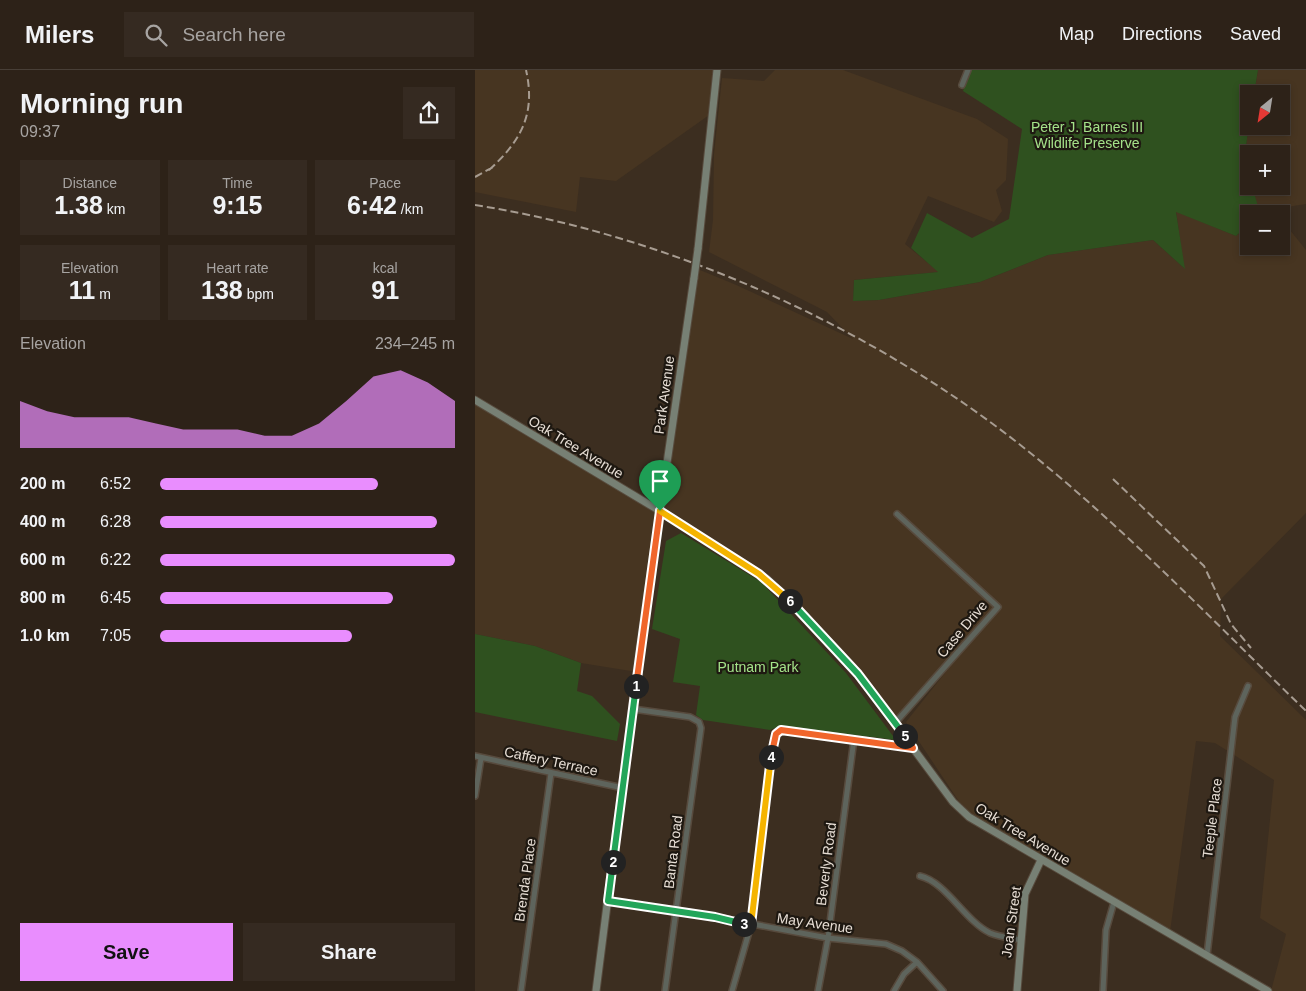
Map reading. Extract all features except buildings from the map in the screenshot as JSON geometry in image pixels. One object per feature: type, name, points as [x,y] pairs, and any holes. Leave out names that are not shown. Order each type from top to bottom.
[{"type":"street","name":"Park Avenue","points":[[596,991],[633,709],[639,648],[698,249],[717,70]]},
{"type":"street","points":[[961,85],[967,70]]},
{"type":"street","name":"Oak Tree Avenue","points":[[475,400],[660,511],[748,566],[773,585],[847,662],[962,812],[1041,860],[1268,991]]},
{"type":"street","name":"Case Drive","points":[[895,723],[999,607],[897,514]]},
{"type":"street","name":"Teeple Place","points":[[1207,955],[1235,717],[1248,686]]},
{"type":"street","name":"Banta Road","points":[[633,709],[690,717],[699,722],[701,728],[665,991]]},
{"type":"street","points":[[732,991],[751,925],[773,743],[776,734],[786,730],[913,748]]},
{"type":"street","name":"Beverly Road","points":[[817,991],[828,938],[854,739]]},
{"type":"street","points":[[475,796],[478,757]]},
{"type":"street","name":"Caffery Terrace","points":[[478,757],[623,788]]},
{"type":"street","name":"Brenda Place","points":[[521,991],[551,773]]},
{"type":"street","name":"Joan Street","points":[[1017,991],[1025,894],[1041,860]]},
{"type":"street","points":[[920,876],[932,882],[989,932],[1021,940]]},
{"type":"street","name":"May Avenue","points":[[608,901],[677,913],[715,917],[828,938],[886,944],[902,951],[917,962],[943,991]]},
{"type":"street","points":[[1103,991],[1106,930],[1114,902]]},
{"type":"street","points":[[894,991],[904,974],[917,962]]},
{"type":"shaded area","points":[[475,70],[717,70],[712,113],[616,181],[580,177],[576,212],[475,192]]},
{"type":"shaded area","points":[[775,70],[843,70],[977,119],[1008,139],[1006,180],[996,190],[1002,211],[994,222],[928,196],[905,244],[939,272],[854,280],[853,301],[879,300],[980,282],[1048,255],[1153,240],[1184,268],[1176,211],[1236,236],[1240,232],[1240,255],[1290,255],[1290,230],[1306,250],[1306,513],[1221,599],[1220,636],[1306,720],[1306,991],[1271,991],[1286,934],[1260,918],[1274,780],[1215,743],[1196,741],[1170,932],[966,812],[906,722],[983,625],[895,723],[880,702],[773,585],[660,511],[695,268],[853,339],[827,312],[709,252],[713,220],[714,154],[722,78],[764,81]]},
{"type":"shaded area","points":[[1258,70],[1306,70],[1306,204],[1290,206],[1257,205],[1254,195],[1290,195],[1290,145],[1246,145],[1247,135],[1290,135],[1290,85],[1256,85]]},
{"type":"shaded area","points":[[475,400],[660,511],[637,672],[581,663],[535,646],[475,634]]},
{"type":"green space","name":"Peter J. Barnes III Wildlife Preserve","points":[[969,70],[1258,70],[1256,85],[1240,85],[1240,135],[1248,135],[1246,145],[1240,145],[1240,195],[1255,195],[1258,205],[1240,205],[1240,232],[1236,236],[1176,212],[1185,269],[1153,240],[1048,255],[980,282],[879,300],[853,301],[854,280],[938,272],[911,248],[927,213],[972,238],[1009,219],[1022,129],[963,91]]},
{"type":"green space","name":"Putnam Park","points":[[681,533],[761,582],[846,673],[896,740],[780,726],[770,730],[703,720],[696,715],[700,686],[673,682],[680,639],[652,629],[666,541]]},
{"type":"green space","points":[[475,634],[535,646],[581,663],[577,691],[592,696],[620,724],[617,741],[475,712]]},
{"type":"railway","points":[[489,170],[510,148],[523,126],[529,100],[526,70]]},
{"type":"railway","points":[[475,177],[495,166]]},
{"type":"railway","points":[[475,205],[546,219],[618,238],[689,261],[759,290],[827,322],[892,358],[955,397],[1053,471],[1164,572],[1306,711]]},
{"type":"railway","points":[[1113,479],[1204,566],[1231,624],[1251,648]]},
{"type":"route","points":[[660,511],[767,579],[781,592],[858,674],[913,748],[786,730],[781,730],[776,734],[773,743],[751,925],[715,917],[677,913],[608,901],[639,648],[660,511]]}]
